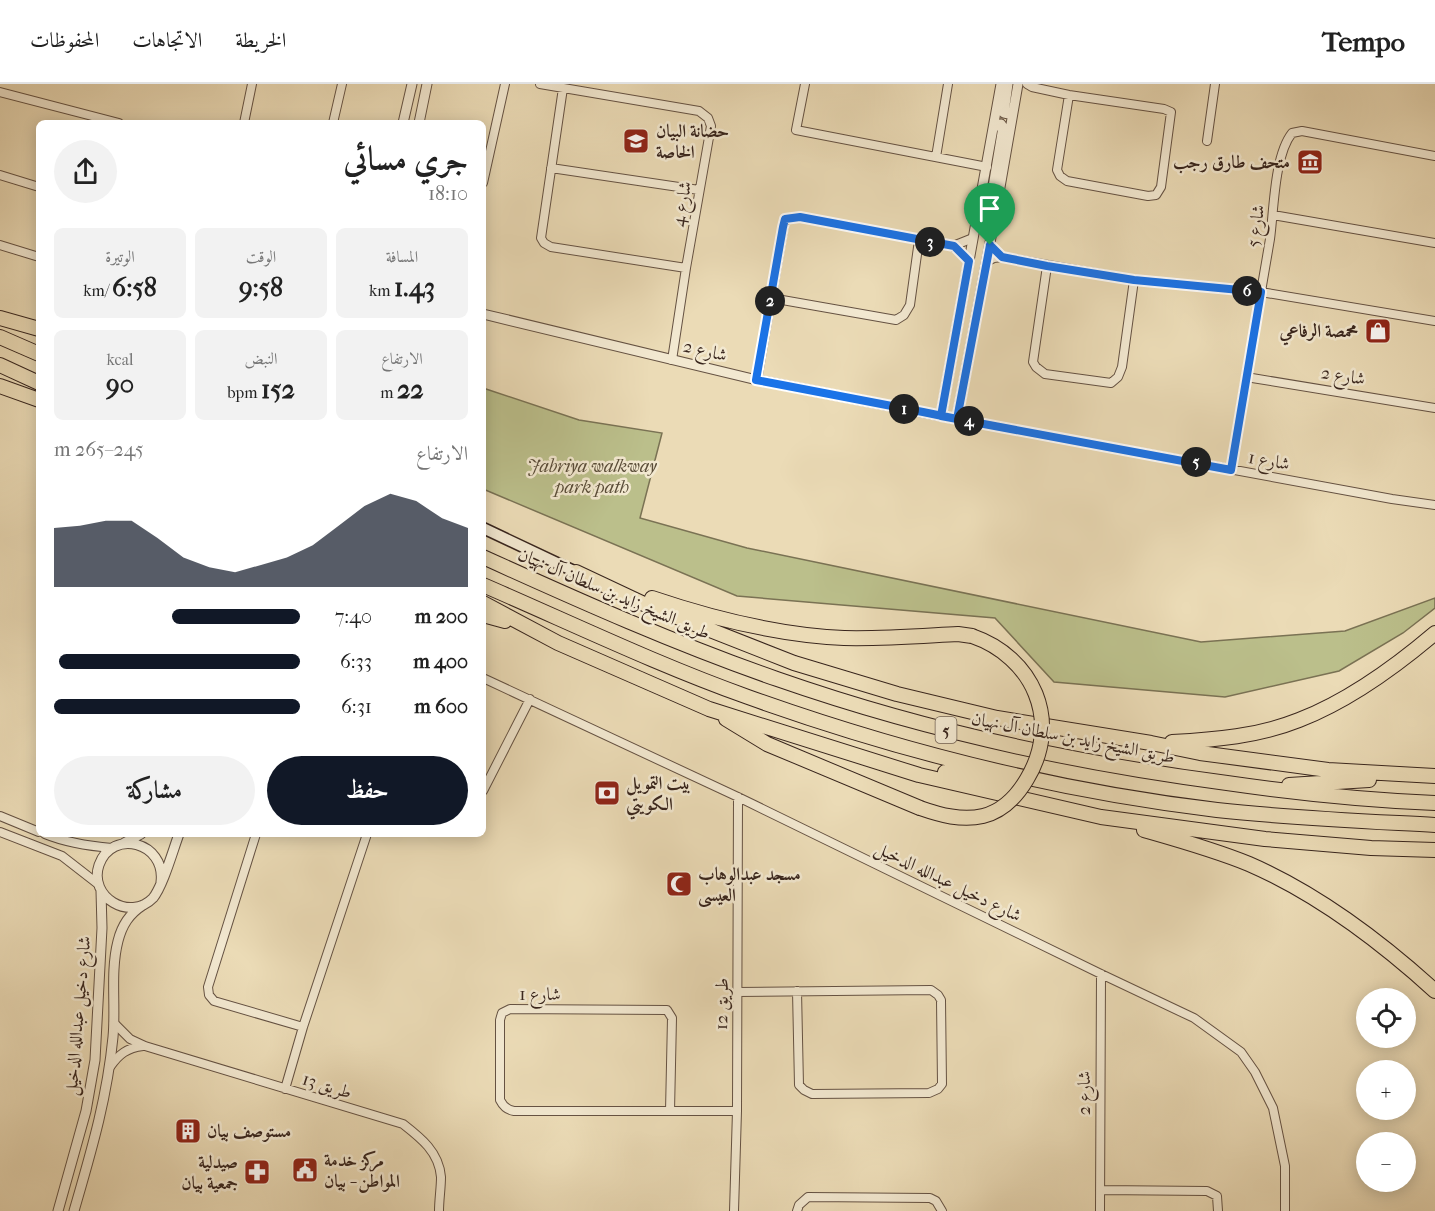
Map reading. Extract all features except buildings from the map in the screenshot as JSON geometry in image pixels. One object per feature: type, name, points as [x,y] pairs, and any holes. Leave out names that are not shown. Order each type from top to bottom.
[{"type":"highway","points":[[0,318],[36,327]]},
{"type":"highway","points":[[0,337],[36,353]]},
{"type":"highway","points":[[0,365],[36,382]]},
{"type":"highway","points":[[0,386],[36,399]]},
{"type":"highway","name":"طريق الشيخ زايد بن سلطان آل نهيان","points":[[486,558],[642,628],[777,679],[890,715],[987,740],[1107,765],[1332,797],[1435,803]]},
{"type":"highway","points":[[576,572],[694,612],[777,631],[845,638],[958,634],[972,636],[1000,649],[1025,672],[1039,704],[1043,722],[1038,756],[1022,788],[1007,804],[997,810],[984,816],[966,818],[938,814],[901,802],[767,744],[708,709]]},
{"type":"highway","points":[[576,572],[644,603],[794,663],[886,691],[997,718],[1151,742],[1200,753],[1328,770],[1434,776]]},
{"type":"highway","name":"5","points":[[486,586],[624,647],[747,697],[862,735],[959,761],[1067,786],[1218,810],[1435,825]]},
{"type":"highway","points":[[486,605],[558,643],[708,709],[919,775],[1101,817],[1232,857],[1286,882],[1325,906],[1372,938],[1435,991]]},
{"type":"highway","points":[[486,616],[525,626]]},
{"type":"highway","points":[[1151,742],[1204,741],[1247,735],[1300,720],[1347,696],[1402,659],[1435,633]]},
{"type":"highway","points":[[880,762],[998,782],[1067,786]]},
{"type":"highway","points":[[1257,787],[1434,776]]},
{"type":"highway","points":[[1101,817],[1265,839],[1371,848],[1435,850]]},
{"type":"main road","points":[[0,310],[36,327]]},
{"type":"main road","points":[[486,529],[576,572]]},
{"type":"street","points":[[245,120],[252,84]]},
{"type":"street","points":[[334,120],[342,84]]},
{"type":"street","points":[[404,120],[412,84]]},
{"type":"street","points":[[420,120],[427,84]]},
{"type":"street","points":[[486,170],[505,84]]},
{"type":"street","name":"شارع 4","points":[[540,84],[699,111],[708,118],[711,126],[672,360]]},
{"type":"street","points":[[805,84],[796,130],[987,166]]},
{"type":"street","points":[[936,157],[948,84]]},
{"type":"street","points":[[941,416],[1001,84]]},
{"type":"street","points":[[1008,84],[1004,113],[1009,114],[1013,111]]},
{"type":"street","points":[[957,419],[996,216],[1018,84]]},
{"type":"street","points":[[1208,141],[1215,84]]},
{"type":"street","points":[[1016,97],[1029,86],[1068,95],[1172,112],[1161,187],[1156,195],[1148,196],[1067,182],[1060,176],[1057,170],[1068,95]]},
{"type":"street","points":[[563,88],[541,238],[544,243],[551,247],[686,268]]},
{"type":"street","points":[[0,92],[108,120]]},
{"type":"street","points":[[994,127],[1001,124],[1004,127],[991,199],[996,216]]},
{"type":"street","name":"شارع 5","points":[[1231,470],[1261,292],[1280,157],[1287,140],[1292,133],[1302,131],[1435,156]]},
{"type":"street","points":[[551,168],[699,190]]},
{"type":"street","points":[[0,175],[36,186]]},
{"type":"street","points":[[1273,215],[1435,243]]},
{"type":"street","points":[[756,380],[785,219],[800,217],[954,246],[973,238]]},
{"type":"street","points":[[771,298],[896,320],[904,315],[910,305],[919,240]]},
{"type":"street","points":[[0,245],[36,256]]},
{"type":"street","points":[[990,245],[1002,257]]},
{"type":"street","points":[[954,246],[969,261]]},
{"type":"street","points":[[986,262],[1002,257],[1134,280],[1261,292],[1435,321]]},
{"type":"street","points":[[1047,266],[1034,362],[1044,374],[1111,383],[1118,377],[1122,367],[1134,280]]},
{"type":"street","name":"شارع 2","points":[[486,315],[756,380],[957,419]]},
{"type":"street","name":"شارع 2","points":[[1246,377],[1435,408]]},
{"type":"street","name":"شارع 1","points":[[957,419],[1435,505]]},
{"type":"street","name":"شارع دخيل عبدالله الدخيل","points":[[486,679],[738,797],[1194,1017],[1241,1052],[1255,1072],[1273,1108],[1285,1166],[1285,1211]]},
{"type":"street","points":[[486,785],[530,699]]},
{"type":"street","name":"طريق 12","points":[[734,1211],[737,1111],[738,797]]},
{"type":"street","points":[[0,816],[36,831]]},
{"type":"street","points":[[0,832],[63,856],[100,888],[109,900],[120,906],[131,908],[143,905],[155,896],[178,837]]},
{"type":"street","points":[[53,837],[85,846],[135,844],[152,853],[159,864],[161,882]]},
{"type":"street","points":[[100,888],[97,874],[104,855],[135,837]]},
{"type":"street","points":[[255,837],[208,987],[208,995],[214,1001],[303,1027]]},
{"type":"street","points":[[285,1089],[303,1027],[367,837]]},
{"type":"street","name":"شارع دخيل عبدالله الدخيل","points":[[58,1211],[86,1111],[94,1060],[102,928],[100,888]]},
{"type":"street","name":"شارع دخيل عبدالله الدخيل","points":[[74,1211],[102,1114],[110,1067],[117,942],[125,921],[143,905]]},
{"type":"street","name":"شارع 2","points":[[1100,1211],[1101,974]]},
{"type":"street","points":[[737,992],[934,991],[941,1000],[942,1084],[938,1089],[928,1093],[812,1094],[804,1090],[799,1085],[797,992]]},
{"type":"street","name":"شارع 1","points":[[670,1111],[672,1018],[667,1010],[510,1009],[502,1013],[500,1020],[500,1100],[508,1110],[514,1112],[737,1111]]},
{"type":"street","name":"طريق 13","points":[[114,1023],[130,1039],[145,1046],[403,1124],[423,1140],[436,1156],[441,1176],[439,1211]]},
{"type":"street","points":[[110,1067],[118,1056],[130,1048],[145,1046]]},
{"type":"street","points":[[1100,1190],[1207,1191],[1217,1196],[1218,1211]]},
{"type":"street","points":[[797,1211],[799,1205],[808,1197],[930,1198],[936,1201],[942,1211]]},
{"type":"green space","name":"Jabriya walkway park path","points":[[486,389],[579,420],[662,433],[640,518],[747,548],[1201,642],[1345,631],[1435,598],[1435,608],[1403,633],[1339,671],[1225,697],[1054,682],[995,618],[737,596],[486,490]]},
{"type":"place","name":"حضانة البيان الخاصة","points":[[636,141]]},
{"type":"place","name":"متحف طارق رجب","points":[[1310,162]]},
{"type":"place","name":"محمصة الرفاعي","points":[[1378,331]]},
{"type":"place","name":"بيت التمويل الكويتي","points":[[607,793]]},
{"type":"place","name":"مسجد عبدالوهاب العيسى","points":[[679,884]]},
{"type":"place","name":"مستوصف بيان","points":[[188,1131]]},
{"type":"place","name":"مركز خدمة المواطن - بيان","points":[[305,1170]]},
{"type":"place","name":"صيدلية جمعية بيان","points":[[257,1172]]},
{"type":"route","points":[[990,245],[957,419],[941,416],[923,412],[804,390],[756,380],[785,219],[800,217],[954,246],[969,261],[941,416],[950,418],[1170,457],[1231,470],[1261,292],[1134,280],[1047,266],[1002,257],[990,245]]}]
